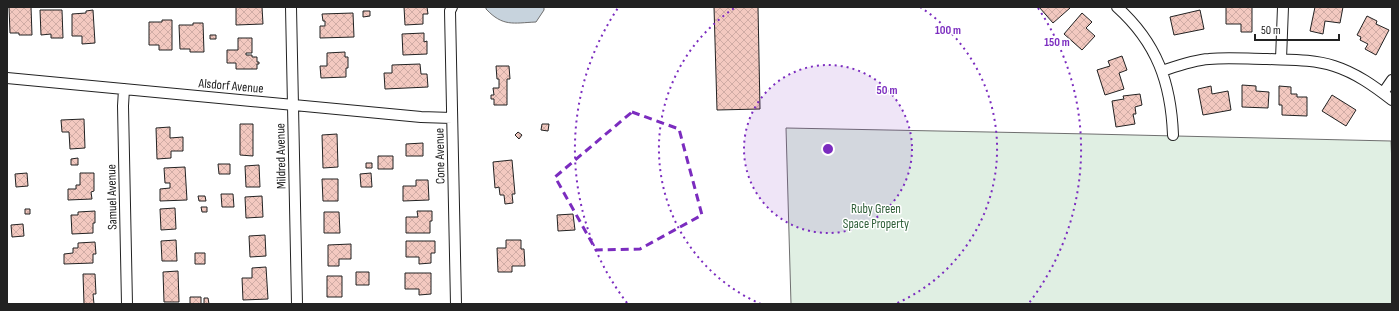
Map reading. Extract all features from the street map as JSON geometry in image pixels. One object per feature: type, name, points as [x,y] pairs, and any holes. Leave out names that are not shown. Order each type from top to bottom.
[{"type":"street","name":"Mildred Avenue","points":[[291,7],[297,304]]},
{"type":"street","name":"Cone Avenue","points":[[452,7],[450,11],[456,304]]},
{"type":"street","points":[[1117,7],[1126,14],[1144,36],[1155,55],[1162,71],[1171,102],[1173,135]]},
{"type":"street","points":[[1281,59],[1283,7]]},
{"type":"street","points":[[1162,71],[1180,65],[1208,59],[1281,59],[1317,62],[1335,66],[1362,79],[1392,100]]},
{"type":"street","name":"Alsdorf Avenue","points":[[7,78],[293,104],[421,118],[452,118]]},
{"type":"street","points":[[1383,93],[1392,80]]},
{"type":"street","name":"Samuel Avenue","points":[[124,89],[123,106],[127,304]]},
{"type":"highlighted area","points":[[632,112],[679,129],[702,215],[640,249],[596,250],[555,177]]},
{"type":"green space","name":"Ruby Green Space Property","points":[[786,128],[1391,141],[1392,304],[791,304]]},
{"type":"shaded area","points":[[486,7],[544,7],[544,10],[536,22],[509,23],[492,15]]},
{"type":"building","points":[[9,7],[31,7],[32,35],[10,33]]},
{"type":"building","points":[[236,7],[262,7],[263,24],[236,25]]},
{"type":"building","points":[[404,7],[427,7],[428,14],[423,14],[423,24],[405,25]]},
{"type":"building","points":[[714,7],[758,7],[760,109],[717,110]]},
{"type":"building","points":[[1039,7],[1069,7],[1070,8],[1053,23]]},
{"type":"building","points":[[1226,7],[1252,7],[1252,32],[1241,32],[1241,24],[1226,24]]},
{"type":"building","points":[[1315,7],[1343,7],[1340,23],[1325,21],[1323,34],[1310,31]]},
{"type":"building","points":[[40,10],[62,10],[63,38],[51,38],[51,34],[41,35]]},
{"type":"building","points":[[93,10],[95,43],[82,44],[82,36],[72,36],[72,14],[86,13],[86,11]]},
{"type":"building","points":[[1200,10],[1204,29],[1174,35],[1170,17]]},
{"type":"building","points":[[363,11],[370,11],[370,16],[363,17]]},
{"type":"building","points":[[353,13],[354,37],[320,38],[320,26],[325,26],[325,21],[323,21],[322,14]]},
{"type":"building","points":[[1082,13],[1092,22],[1086,28],[1095,36],[1082,50],[1064,34]]},
{"type":"building","points":[[1367,16],[1377,21],[1376,24],[1389,30],[1376,55],[1365,49],[1368,44],[1360,40],[1361,37],[1357,35]]},
{"type":"building","points":[[162,20],[172,20],[172,50],[159,50],[159,45],[149,45],[149,22],[162,22]]},
{"type":"building","points":[[193,23],[203,23],[204,52],[190,52],[190,49],[180,49],[179,25],[193,25]]},
{"type":"building","points":[[424,33],[424,42],[427,41],[427,54],[403,55],[402,34]]},
{"type":"building","points":[[210,35],[216,35],[216,39],[210,39]]},
{"type":"building","points":[[238,38],[252,38],[252,53],[246,53],[246,55],[257,57],[257,62],[259,62],[259,64],[257,64],[257,69],[236,69],[236,63],[227,63],[227,50],[238,50]]},
{"type":"building","points":[[345,52],[345,57],[348,57],[346,77],[321,78],[320,66],[327,66],[327,53]]},
{"type":"building","points":[[1122,56],[1127,70],[1119,73],[1124,89],[1105,95],[1097,70],[1110,66],[1108,61]]},
{"type":"building","points":[[420,64],[421,74],[427,74],[428,87],[385,89],[384,73],[392,73],[392,65]]},
{"type":"building","points":[[496,66],[509,66],[510,79],[507,79],[507,105],[494,105],[494,99],[491,99],[491,95],[494,95],[493,88],[499,88],[499,79],[497,79]]},
{"type":"building","points":[[1242,85],[1256,86],[1256,91],[1269,92],[1268,108],[1242,107]]},
{"type":"building","points":[[1211,86],[1212,94],[1228,91],[1231,110],[1203,115],[1198,89]]},
{"type":"building","points":[[1279,86],[1291,87],[1291,94],[1297,94],[1297,97],[1307,97],[1307,116],[1282,115],[1282,105],[1279,105]]},
{"type":"building","points":[[1140,94],[1142,105],[1135,107],[1136,114],[1133,114],[1135,124],[1116,127],[1112,101],[1124,99],[1123,96]]},
{"type":"building","points":[[1332,95],[1356,110],[1346,126],[1322,111]]},
{"type":"building","points":[[84,119],[85,148],[70,149],[69,132],[62,132],[61,120]]},
{"type":"building","points":[[240,124],[253,124],[253,156],[240,155]]},
{"type":"building","points":[[542,124],[549,124],[548,131],[541,130]]},
{"type":"building","points":[[170,127],[170,138],[183,137],[183,151],[171,151],[171,158],[157,159],[156,128]]},
{"type":"building","points":[[518,132],[522,135],[519,139],[515,135]]},
{"type":"building","points":[[337,134],[338,167],[323,168],[322,135]]},
{"type":"building","points":[[423,143],[423,156],[406,156],[406,144]]},
{"type":"building","points":[[378,156],[393,156],[393,169],[378,169]]},
{"type":"building","points":[[78,158],[78,165],[71,165],[71,159]]},
{"type":"building","points":[[512,160],[515,194],[512,194],[513,203],[505,204],[504,195],[500,195],[499,187],[495,188],[493,162]]},
{"type":"building","points":[[366,163],[372,163],[372,168],[366,168]]},
{"type":"building","points":[[218,164],[230,164],[230,174],[219,174]]},
{"type":"building","points":[[259,165],[260,187],[246,187],[245,166]]},
{"type":"building","points":[[185,167],[187,200],[160,201],[160,189],[170,188],[170,183],[165,183],[164,168]]},
{"type":"building","points":[[27,173],[28,186],[16,187],[15,174]]},
{"type":"building","points":[[80,173],[94,173],[94,191],[91,192],[92,199],[68,200],[68,189],[76,189],[76,185],[80,185]]},
{"type":"building","points":[[371,173],[372,187],[361,187],[360,174]]},
{"type":"building","points":[[322,179],[338,179],[338,201],[323,201]]},
{"type":"building","points":[[416,180],[428,180],[429,200],[403,201],[403,186],[416,186]]},
{"type":"building","points":[[221,194],[233,194],[234,207],[222,207]]},
{"type":"building","points":[[198,196],[205,196],[206,201],[199,201]]},
{"type":"building","points":[[262,196],[263,217],[246,218],[245,197]]},
{"type":"building","points":[[201,207],[207,207],[207,212],[202,212]]},
{"type":"building","points":[[175,208],[176,229],[161,230],[160,209]]},
{"type":"building","points":[[25,209],[30,209],[30,214],[25,214]]},
{"type":"building","points":[[95,211],[93,233],[72,234],[71,215],[78,215],[78,212]]},
{"type":"building","points":[[417,211],[432,211],[430,233],[406,233],[406,217],[418,217]]},
{"type":"building","points":[[324,212],[339,212],[340,233],[324,233]]},
{"type":"building","points":[[573,214],[575,230],[558,231],[557,215]]},
{"type":"building","points":[[23,224],[24,236],[12,237],[11,225]]},
{"type":"building","points":[[265,235],[266,256],[250,257],[249,236]]},
{"type":"building","points":[[176,240],[177,261],[162,261],[161,241]]},
{"type":"building","points":[[506,240],[521,240],[521,249],[524,249],[525,266],[512,266],[512,272],[498,272],[497,248],[506,248]]},
{"type":"building","points":[[406,241],[435,241],[435,253],[431,253],[431,263],[419,264],[419,257],[406,257]]},
{"type":"building","points":[[95,242],[96,254],[93,254],[93,263],[64,264],[64,254],[73,253],[73,248],[78,248],[78,243]]},
{"type":"building","points":[[351,244],[351,259],[339,259],[339,266],[328,266],[328,245]]},
{"type":"building","points":[[195,253],[205,253],[205,264],[195,264]]},
{"type":"building","points":[[266,267],[268,299],[243,300],[242,278],[252,278],[252,268]]},
{"type":"building","points":[[178,271],[179,302],[164,302],[163,272]]},
{"type":"building","points":[[356,272],[369,272],[369,285],[356,285]]},
{"type":"building","points":[[405,273],[431,273],[431,294],[419,295],[419,289],[405,289]]},
{"type":"building","points":[[83,274],[95,274],[96,294],[93,294],[94,304],[84,304]]},
{"type":"building","points":[[327,276],[342,276],[342,297],[327,297]]},
{"type":"building","points":[[190,297],[201,297],[201,304],[190,304]]},
{"type":"building","points":[[204,298],[208,298],[209,304],[204,304]]}]
